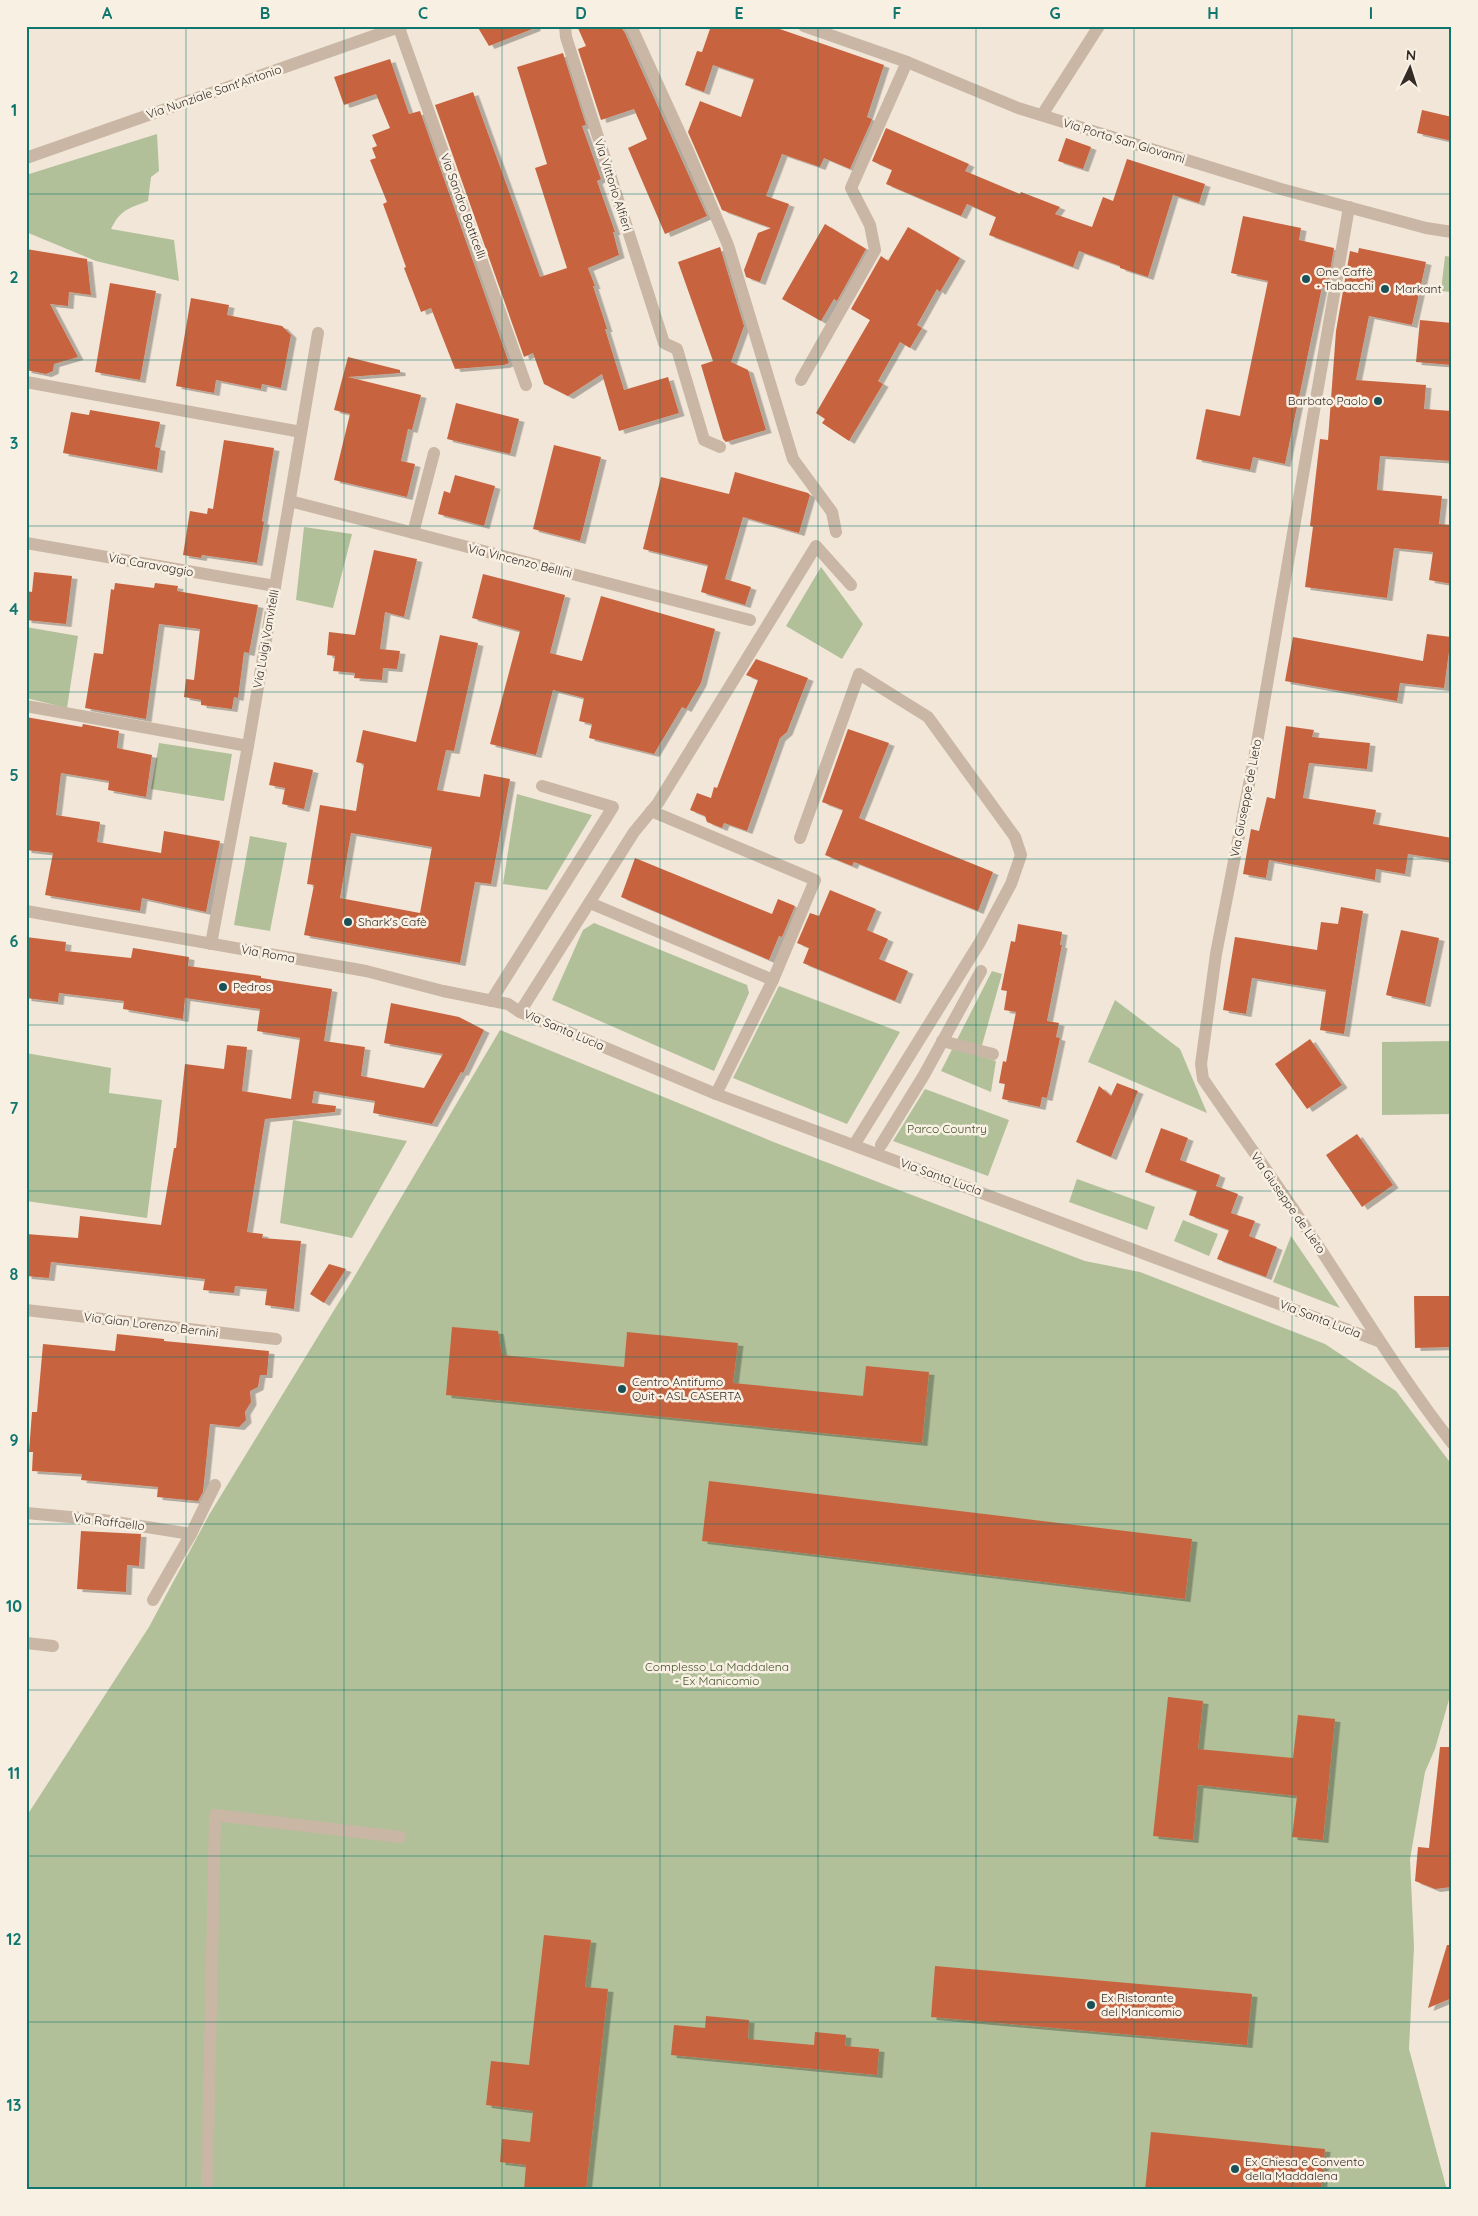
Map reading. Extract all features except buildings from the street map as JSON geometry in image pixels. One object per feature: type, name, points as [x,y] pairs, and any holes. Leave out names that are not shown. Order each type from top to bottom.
[{"type":"street","name":"Via Vittorio Alfieri","points":[[565,26],[566,37],[664,343],[677,349],[704,440],[720,447]]},
{"type":"street","points":[[631,26],[689,153],[728,245],[793,459],[832,512],[836,532]]},
{"type":"street","name":"Via Porta San Giovanni","points":[[804,26],[839,32],[1018,108],[1281,189],[1426,228],[1452,232]]},
{"type":"street","points":[[1042,115],[1099,26]]},
{"type":"street","name":"Via Nunziale Sant'Antonio","points":[[26,158],[401,27]]},
{"type":"street","name":"Via Sandro Botticelli","points":[[401,27],[526,385]]},
{"type":"street","points":[[801,380],[875,250],[870,225],[851,188],[907,62]]},
{"type":"street","name":"Via Giuseppe de Lieto","points":[[1349,207],[1257,743],[1216,954],[1201,1064],[1203,1079],[1331,1266],[1378,1341],[1452,1443]]},
{"type":"street","name":"Via Luigi Vanvitelli","points":[[211,944],[248,746],[318,333]]},
{"type":"street","points":[[26,382],[302,432]]},
{"type":"street","points":[[413,533],[434,453]]},
{"type":"street","name":"Via Vincenzo Bellini","points":[[290,501],[750,620]]},
{"type":"street","name":"Via Caravaggio","points":[[26,543],[275,586]]},
{"type":"street","points":[[520,1012],[634,832],[658,803],[816,546],[851,585]]},
{"type":"street","points":[[800,838],[859,674],[928,716],[1015,837],[1021,854],[1011,884],[980,942],[854,1145]]},
{"type":"street","points":[[26,706],[248,746]]},
{"type":"street","points":[[491,1001],[613,807],[542,786]]},
{"type":"street","points":[[651,811],[815,880],[773,980],[716,1094]]},
{"type":"street","points":[[590,904],[773,980]]},
{"type":"street","name":"Via Roma","points":[[26,911],[366,971],[443,991],[508,1004]]},
{"type":"street","points":[[881,1145],[924,1075],[982,972]]},
{"type":"street","name":"Via Santa Lucia","points":[[508,1004],[520,1012],[716,1094],[1378,1341]]},
{"type":"street","points":[[942,1041],[993,1054]]},
{"type":"street","name":"Via Gian Lorenzo Bernini","points":[[26,1310],[276,1339]]},
{"type":"street","points":[[153,1600],[191,1534],[215,1485]]},
{"type":"street","name":"Via Raffaello","points":[[26,1513],[103,1520],[191,1534]]},
{"type":"street","points":[[26,1644],[53,1646]]},
{"type":"street","points":[[207,2190],[215,1815],[400,1837]]},
{"type":"green space","points":[[157,134],[159,171],[151,177],[148,201],[126,210],[111,229],[174,240],[179,281],[96,261],[26,232],[26,175]]},
{"type":"green space","points":[[1445,256],[1452,257],[1452,292],[1441,291]]},
{"type":"green space","points":[[304,527],[352,534],[333,608],[296,600]]},
{"type":"green space","points":[[821,567],[863,624],[842,659],[786,626]]},
{"type":"green space","points":[[26,627],[78,636],[67,708],[26,698]]},
{"type":"green space","points":[[159,743],[232,754],[224,801],[151,789]]},
{"type":"green space","points":[[517,794],[592,815],[547,890],[503,884]]},
{"type":"green space","points":[[250,836],[287,843],[270,931],[234,925]]},
{"type":"green space","points":[[594,923],[747,985],[749,993],[714,1071],[552,1000],[583,930]]},
{"type":"green space","name":"Parco Country","points":[[992,971],[1002,974],[979,1056],[996,1061],[991,1092],[941,1071]]},
{"type":"green space","points":[[779,986],[900,1032],[847,1124],[733,1078]]},
{"type":"green space","points":[[1115,1000],[1180,1049],[1207,1113],[1088,1062]]},
{"type":"green space","name":"Complesso La Maddalena - Ex Manicomio","points":[[500,1030],[776,1143],[1085,1261],[1140,1272],[1325,1344],[1396,1391],[1452,1465],[1452,1689],[1435,1749],[1425,1772],[1410,1859],[1414,1947],[1409,2049],[1447,2190],[26,2190],[26,1817],[149,1627],[209,1515],[350,1284]]},
{"type":"green space","points":[[1452,1041],[1452,1114],[1382,1115],[1382,1042]]},
{"type":"green space","points":[[26,1053],[111,1068],[109,1093],[162,1100],[147,1218],[26,1201]]},
{"type":"green space","name":"Parco Country","points":[[925,1089],[1009,1120],[988,1176],[893,1141]]},
{"type":"green space","points":[[293,1120],[407,1141],[352,1238],[280,1223]]},
{"type":"green space","points":[[1077,1179],[1155,1207],[1147,1230],[1069,1202]]},
{"type":"green space","points":[[1183,1220],[1218,1234],[1209,1256],[1174,1241]]},
{"type":"green space","points":[[1291,1236],[1340,1308],[1273,1282]]},
{"type":"place","name":"One Caffè - Tabacchi","points":[[1306,279]]},
{"type":"place","name":"Markant","points":[[1385,289]]},
{"type":"place","name":"Barbato Paolo","points":[[1378,401]]},
{"type":"place","name":"Shark's Cafè","points":[[348,922]]},
{"type":"place","name":"Pedros","points":[[223,987]]},
{"type":"place","name":"Centro Antifumo Quit - ASL CASERTA","points":[[622,1389]]},
{"type":"place","name":"Ex Ristorante del Manicomio","points":[[1091,2005]]},
{"type":"place","name":"Ex Chiesa e Convento della Maddalena","points":[[1235,2169]]}]
